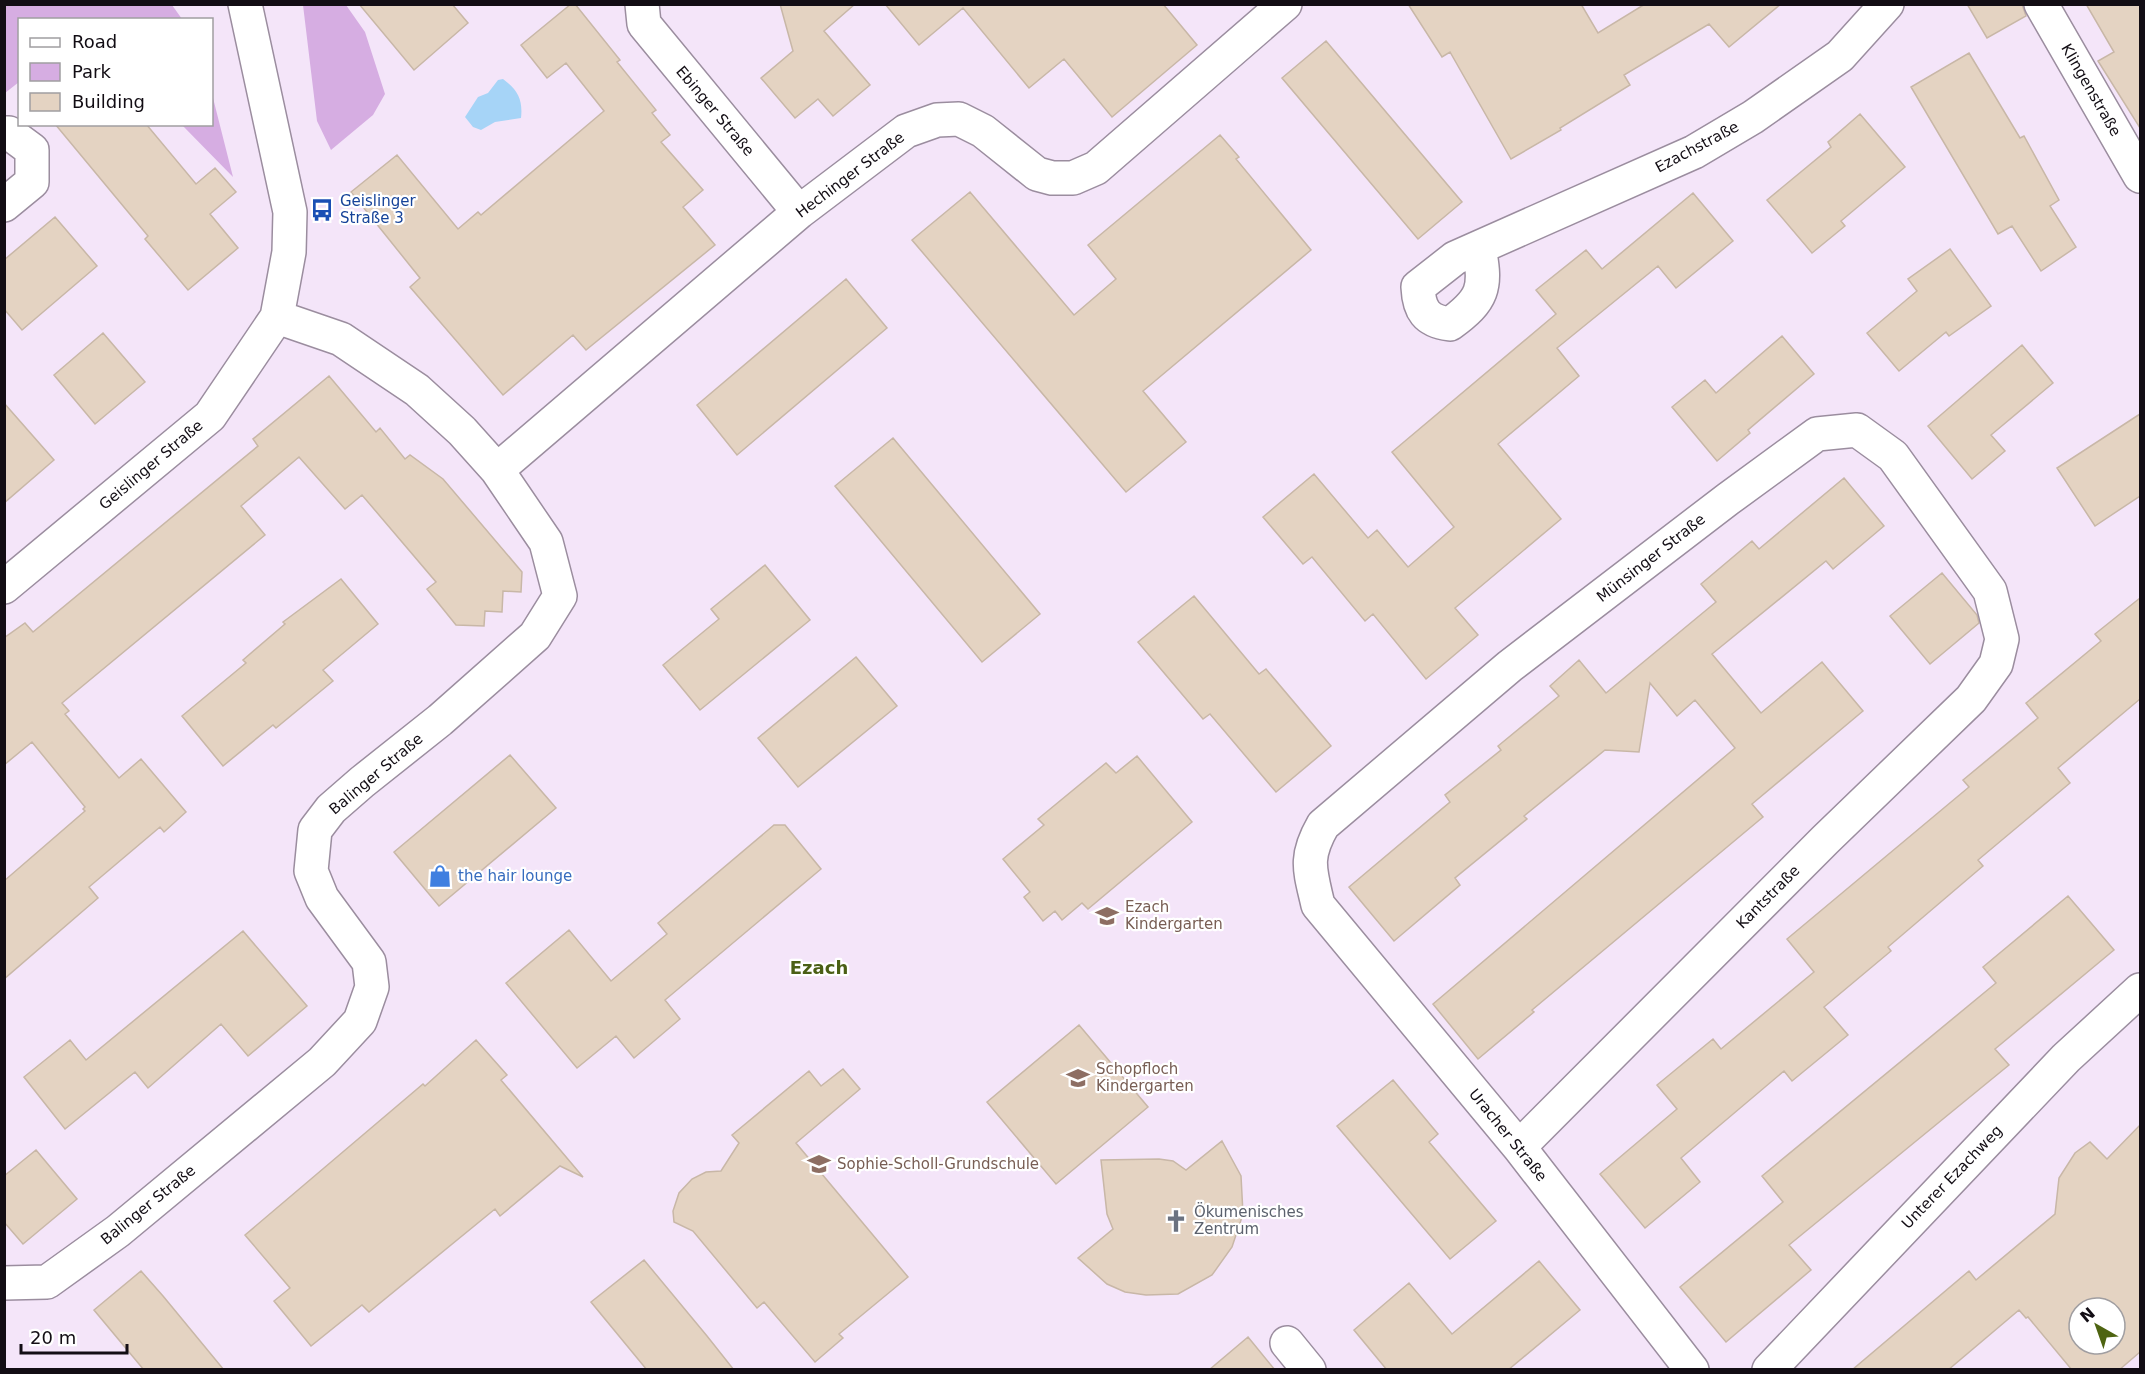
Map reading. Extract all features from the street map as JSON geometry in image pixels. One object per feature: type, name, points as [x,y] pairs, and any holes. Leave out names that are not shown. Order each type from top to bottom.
[{"type":"street","name":"Geislinger Straße","points":[[4,587],[210,416],[277,317],[289,252],[290,212],[245,4]]},
{"type":"street","name":"Ebinger Straße","points":[[642,4],[644,24],[799,212]]},
{"type":"street","name":"Hechinger Straße","points":[[497,470],[799,212],[906,131],[937,120],[959,119],[983,131],[1037,174],[1052,178],[1073,178],[1096,168],[1285,4]]},
{"type":"street","name":"Ezachstraße","points":[[1479,248],[1694,152],[1753,117],[1840,56],[1887,4]]},
{"type":"street","name":"Klingenstraße","points":[[2041,4],[2140,176]]},
{"type":"street","points":[[4,133],[9,133],[32,150],[32,182],[4,205]]},
{"type":"street","name":"Balinger Straße","points":[[4,1282],[47,1282],[118,1231],[322,1062],[360,1021],[372,987],[369,962],[322,898],[311,871],[315,830],[331,809],[440,720],[535,636],[560,596],[546,542],[497,470],[462,431],[417,390],[341,339],[277,317]]},
{"type":"street","name":"Münsinger Straße","points":[[1318,905],[1309,862],[1314,840],[1323,825],[1510,666],[1817,434],[1857,430],[1893,456],[1990,591],[2002,639]]},
{"type":"street","name":"Kantstraße","points":[[1519,1147],[1825,840],[1971,699],[1996,664],[2002,639]]},
{"type":"street","name":"Uracher Straße","points":[[1318,905],[1519,1147],[1692,1370]]},
{"type":"street","name":"Unterer Ezachweg","points":[[1769,1370],[2066,1058],[2140,990]]},
{"type":"street","points":[[1287,1343],[1309,1370]]},
{"type":"green space","points":[[5,4],[172,5],[181,18],[18,18],[18,83],[5,93]]},
{"type":"green space","points":[[303,5],[346,5],[365,32],[385,94],[373,115],[331,150],[317,121]]},
{"type":"green space","points":[[213,98],[233,177],[183,126],[213,126]]},
{"type":"water","points":[[503,79],[518,96],[521,118],[495,122],[481,130],[473,127],[465,117],[478,97],[488,93],[498,80]]},
{"type":"building","points":[[359,4],[452,4],[468,23],[414,70]]},
{"type":"building","points":[[571,4],[575,4],[620,60],[617,62],[656,110],[652,113],[670,135],[661,142],[703,190],[683,207],[715,245],[586,350],[573,335],[503,395],[410,287],[420,278],[351,192],[397,155],[458,229],[478,212],[481,215],[604,111],[566,63],[547,78],[521,45]]},
{"type":"building","points":[[780,4],[855,4],[824,31],[870,85],[833,116],[818,99],[795,118],[761,78],[793,51]]},
{"type":"building","points":[[885,4],[1163,4],[1197,45],[1112,117],[1064,59],[1029,88],[963,8],[919,45]]},
{"type":"building","points":[[1408,4],[1581,4],[1598,33],[1645,4],[1781,4],[1729,47],[1709,24],[1624,75],[1630,85],[1511,159],[1450,52],[1442,57]]},
{"type":"building","points":[[1967,4],[2022,4],[2026,16],[1987,38]]},
{"type":"building","points":[[2086,4],[2140,4],[2140,128],[2098,61],[2114,52]]},
{"type":"building","points":[[1326,41],[1462,202],[1418,239],[1282,78]]},
{"type":"building","points":[[1969,53],[2020,138],[2024,136],[2059,200],[2050,206],[2076,247],[2041,271],[2012,226],[1998,234],[1911,87]]},
{"type":"building","points":[[1860,114],[1905,167],[1841,221],[1845,226],[1812,253],[1767,200],[1831,147],[1828,142]]},
{"type":"building","points":[[57,126],[148,126],[196,184],[215,168],[236,192],[210,214],[238,248],[188,290],[145,239],[148,236]]},
{"type":"building","points":[[1220,135],[1239,157],[1236,159],[1311,250],[1143,391],[1186,442],[1126,492],[912,240],[970,192],[1074,315],[1116,279],[1088,245]]},
{"type":"building","points":[[1693,193],[1733,241],[1676,288],[1658,266],[1557,348],[1579,376],[1498,444],[1561,519],[1455,608],[1478,635],[1426,679],[1373,614],[1365,621],[1312,557],[1303,564],[1263,517],[1314,474],[1368,538],[1377,530],[1408,567],[1454,527],[1392,452],[1556,314],[1536,290],[1586,250],[1602,269]]},
{"type":"building","points":[[55,217],[97,266],[22,330],[4,309],[4,260]]},
{"type":"building","points":[[1950,249],[1991,306],[1949,336],[1946,332],[1899,371],[1867,333],[1917,291],[1908,279]]},
{"type":"building","points":[[846,279],[887,328],[737,455],[697,405]]},
{"type":"building","points":[[103,333],[145,382],[95,424],[54,375]]},
{"type":"building","points":[[1782,336],[1814,374],[1748,430],[1750,433],[1717,461],[1672,407],[1705,380],[1716,393]]},
{"type":"building","points":[[2022,345],[2053,383],[1991,435],[2005,451],[1972,479],[1928,426]]},
{"type":"building","points":[[329,376],[376,432],[380,428],[405,459],[410,455],[443,479],[522,572],[521,592],[503,591],[502,612],[485,611],[484,626],[456,625],[427,589],[436,582],[362,495],[345,509],[299,457],[241,506],[265,535],[62,703],[69,711],[65,714],[119,778],[141,759],[186,812],[164,832],[160,827],[89,887],[98,898],[4,979],[4,881],[85,811],[83,809],[85,807],[32,742],[4,765],[4,638],[25,623],[33,632],[258,446],[253,439]]},
{"type":"building","points":[[4,403],[54,460],[4,503]]},
{"type":"building","points":[[2140,414],[2140,496],[2095,526],[2057,468]]},
{"type":"building","points":[[893,438],[1040,614],[982,662],[835,486]]},
{"type":"building","points":[[1844,478],[1884,526],[1833,569],[1826,561],[1712,654],[1761,713],[1822,662],[1863,711],[1752,804],[1763,817],[1532,1010],[1534,1012],[1478,1059],[1433,1004],[1735,748],[1695,700],[1677,716],[1650,683],[1639,752],[1605,750],[1524,816],[1527,819],[1455,878],[1460,885],[1394,941],[1349,887],[1450,802],[1445,795],[1501,750],[1498,746],[1559,696],[1550,686],[1579,660],[1606,693],[1716,602],[1701,584],[1752,541],[1759,549]]},
{"type":"building","points":[[765,565],[810,620],[700,710],[663,665],[719,619],[711,609]]},
{"type":"building","points":[[1942,573],[1977,615],[1979,623],[1930,664],[1890,616]]},
{"type":"building","points":[[341,579],[378,624],[323,670],[333,681],[276,728],[273,725],[223,766],[182,716],[246,663],[243,660],[285,624],[283,622]]},
{"type":"building","points":[[1194,596],[1259,674],[1266,669],[1331,746],[1276,792],[1210,714],[1203,719],[1138,642]]},
{"type":"building","points":[[2140,598],[2140,699],[2058,768],[2070,783],[1978,860],[1983,866],[1888,947],[1891,951],[1824,1007],[1848,1035],[1792,1081],[1784,1071],[1681,1158],[1700,1182],[1645,1228],[1600,1174],[1677,1109],[1657,1085],[1713,1039],[1721,1049],[1814,972],[1787,939],[1969,787],[1963,780],[2038,718],[2026,703],[2101,641],[2095,634]]},
{"type":"building","points":[[856,657],[897,706],[798,787],[758,738]]},
{"type":"building","points":[[510,755],[556,808],[439,906],[394,852]]},
{"type":"building","points":[[1137,756],[1192,822],[1088,909],[1082,903],[1062,920],[1055,911],[1043,921],[1024,897],[1030,892],[1003,859],[1044,825],[1038,819],[1106,763],[1116,773]]},
{"type":"building","points":[[774,825],[785,825],[821,869],[665,1000],[680,1019],[634,1058],[616,1036],[577,1068],[506,983],[569,930],[611,981],[667,934],[658,923]]},
{"type":"building","points":[[2068,896],[2114,950],[1995,1049],[2009,1065],[1789,1245],[1811,1270],[1726,1342],[1680,1287],[1783,1202],[1762,1176],[1996,983],[1983,967]]},
{"type":"building","points":[[243,931],[307,1006],[248,1056],[221,1024],[148,1088],[135,1072],[65,1129],[24,1077],[70,1040],[86,1060]]},
{"type":"building","points":[[1079,1025],[1148,1107],[1056,1184],[987,1102]]},
{"type":"building","points":[[476,1040],[507,1075],[501,1080],[583,1177],[560,1166],[500,1216],[495,1209],[369,1312],[362,1305],[311,1346],[274,1301],[290,1288],[245,1235],[423,1084],[425,1086]]},
{"type":"building","points":[[843,1069],[860,1089],[796,1143],[908,1277],[839,1334],[843,1338],[815,1362],[764,1302],[757,1308],[693,1231],[674,1222],[673,1211],[679,1193],[692,1179],[706,1172],[721,1171],[739,1143],[732,1135],[809,1071],[821,1086]]},
{"type":"building","points":[[1393,1080],[1438,1134],[1429,1142],[1496,1221],[1450,1259],[1337,1126]]},
{"type":"building","points":[[2140,1125],[2140,1352],[2119,1370],[2072,1370],[2028,1317],[2026,1318],[2019,1310],[1948,1370],[1852,1370],[1969,1271],[1976,1280],[2055,1214],[2059,1178],[2075,1153],[2090,1142],[2107,1159]]},
{"type":"building","name":"Ökumenisches Zentrum","points":[[1222,1141],[1241,1176],[1243,1214],[1232,1247],[1212,1275],[1178,1294],[1146,1295],[1125,1292],[1107,1284],[1078,1258],[1113,1229],[1107,1214],[1101,1160],[1159,1159],[1173,1161],[1186,1170]]},
{"type":"building","points":[[36,1150],[77,1199],[23,1244],[4,1222],[4,1176]]},
{"type":"building","points":[[644,1260],[734,1370],[647,1370],[591,1302]]},
{"type":"building","points":[[1539,1261],[1580,1310],[1508,1370],[1387,1370],[1354,1330],[1409,1283],[1452,1334]]},
{"type":"building","points":[[141,1271],[224,1370],[144,1370],[94,1310]]},
{"type":"building","points":[[1248,1337],[1275,1370],[1209,1370]]},
{"type":"place","name":"Geislinger Straße 3","points":[[322,210]]},
{"type":"place","name":"the hair lounge","points":[[440,876]]},
{"type":"place","name":"Ezach Kindergarten","points":[[1107,916]]},
{"type":"place","name":"Schopfloch Kindergarten","points":[[1078,1078]]},
{"type":"place","name":"Sophie-Scholl-Grundschule","points":[[819,1164]]},
{"type":"place","name":"Ökumenisches Zentrum","points":[[1176,1221]]},
{"type":"district","name":"Ezach","points":[[819,968]]}]
